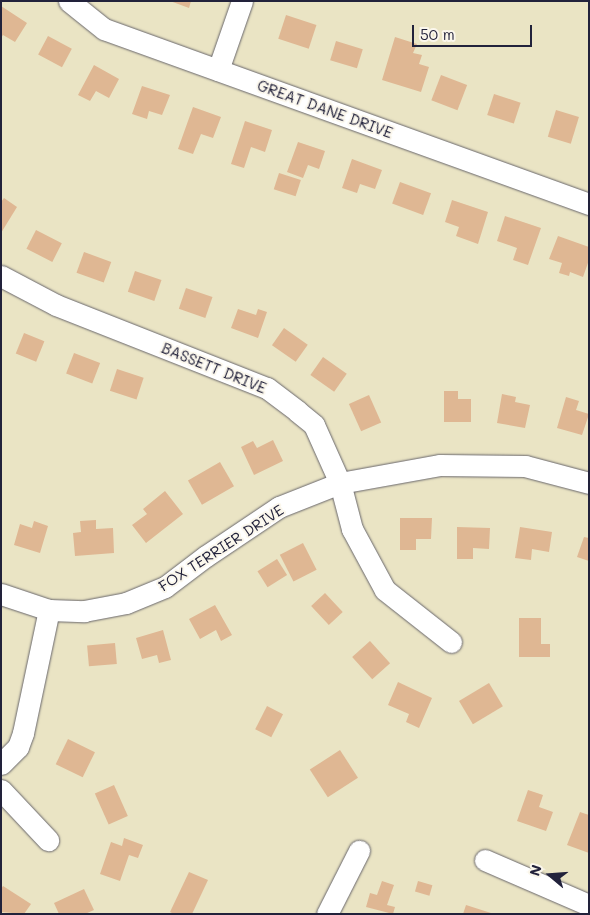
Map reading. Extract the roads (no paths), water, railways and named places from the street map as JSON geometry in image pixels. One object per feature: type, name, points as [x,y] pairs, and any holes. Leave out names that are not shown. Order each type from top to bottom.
[{"type":"street","name":"GREAT DANE DRIVE","points":[[68,1],[104,29],[589,204]]},
{"type":"street","points":[[218,70],[242,1]]},
{"type":"street","name":"BASSETT DRIVE","points":[[1,276],[56,305],[267,388],[314,425],[340,482],[352,529],[385,590],[451,642]]},
{"type":"street","name":"FOX TERRIER DRIVE","points":[[1,594],[49,610],[84,611],[126,603],[165,587],[206,556],[279,507],[340,482],[440,465],[526,466],[589,483]]},
{"type":"street","points":[[1,764],[18,747],[23,733],[49,610]]},
{"type":"street","points":[[1,790],[48,840]]},
{"type":"street","points":[[327,914],[358,851]]},
{"type":"street","points":[[485,860],[589,905]]}]
